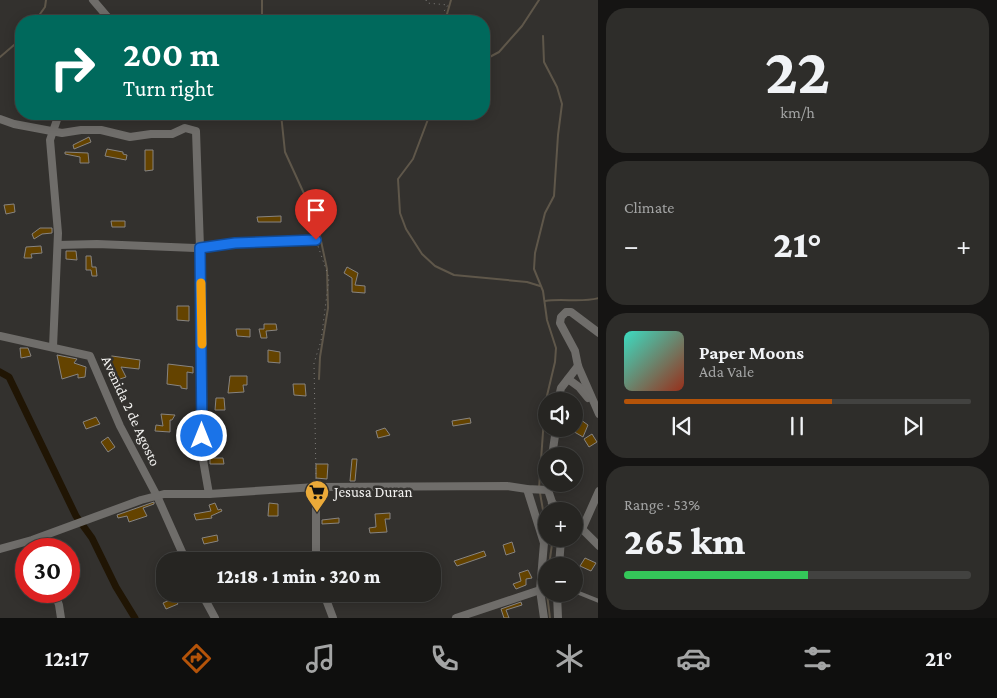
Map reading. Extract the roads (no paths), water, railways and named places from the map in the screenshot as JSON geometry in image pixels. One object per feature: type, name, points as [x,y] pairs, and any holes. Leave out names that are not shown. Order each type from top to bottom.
[{"type":"street","points":[[93,0],[106,15]]},
{"type":"street","points":[[0,119],[14,124],[62,133],[81,130],[102,130],[130,137],[150,134],[172,134],[185,128],[196,131],[200,248],[202,454],[209,494]]},
{"type":"street","points":[[53,347],[58,245],[50,140],[57,120]]},
{"type":"street","points":[[58,245],[97,244],[200,248],[235,243],[316,240]]},
{"type":"street","points":[[598,333],[571,312],[566,312],[561,317],[560,323],[575,351],[578,366],[598,414]]},
{"type":"street","name":"Avenida 2 de Agosto","points":[[0,336],[90,356],[120,426],[157,496],[182,552]]},
{"type":"street","points":[[560,392],[561,388],[578,366]]},
{"type":"street","points":[[568,379],[579,387],[593,403]]},
{"type":"street","points":[[37,538],[80,521],[164,494],[209,494],[316,487],[507,486],[538,488]]},
{"type":"street","points":[[316,487],[316,552]]},
{"type":"street","points":[[527,489],[544,543],[543,557]]},
{"type":"street","points":[[583,527],[598,491]]},
{"type":"street","points":[[583,530],[598,546]]},
{"type":"street","points":[[0,549],[15,546]]},
{"type":"street","points":[[456,618],[538,591]]},
{"type":"street","points":[[207,602],[215,618]]},
{"type":"street","points":[[327,602],[333,618]]},
{"type":"street","points":[[542,602],[544,618]]},
{"type":"street","points":[[557,602],[558,618]]},
{"type":"street","points":[[57,603],[61,618]]},
{"type":"lane","points":[[583,594],[598,600]]},
{"type":"waterway","points":[[39,15],[45,7],[46,0]]},
{"type":"waterway","points":[[262,0],[262,15]]},
{"type":"waterway","points":[[447,15],[451,0]]},
{"type":"waterway","points":[[490,57],[499,52],[522,26],[539,0]]},
{"type":"waterway","points":[[542,447],[545,404],[555,362],[556,348],[547,320],[543,291],[534,269],[535,253],[545,213],[554,196],[562,104],[557,87],[544,62],[543,36]]},
{"type":"waterway","points":[[0,57],[15,44]]},
{"type":"waterway","points":[[282,120],[285,152],[317,222],[327,269],[328,308],[320,357],[319,379]]},
{"type":"waterway","points":[[428,120],[413,159],[398,179],[400,213],[406,229],[422,254],[435,266],[454,275],[527,282],[540,286]]},
{"type":"waterway","points":[[545,301],[598,298]]},
{"type":"waterway","points":[[0,372],[9,377],[76,516],[92,538],[116,587],[135,618]]},
{"type":"waterway","points":[[540,493],[542,502]]},
{"type":"waterway","points":[[550,557],[552,547]]},
{"type":"waterway","points":[[548,602],[550,618]]},
{"type":"place","name":"Jesusa Duran","points":[[317,513]]}]
